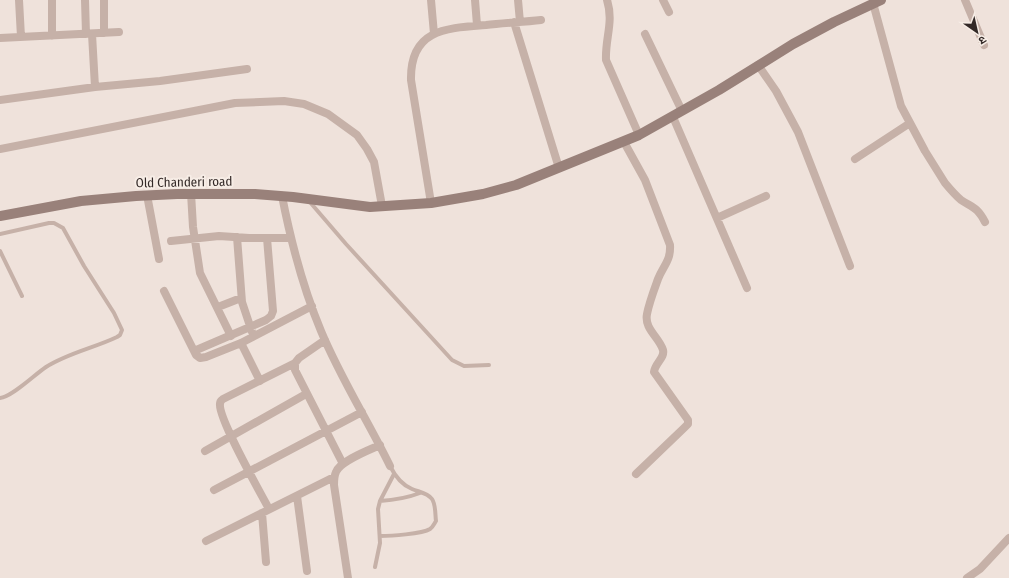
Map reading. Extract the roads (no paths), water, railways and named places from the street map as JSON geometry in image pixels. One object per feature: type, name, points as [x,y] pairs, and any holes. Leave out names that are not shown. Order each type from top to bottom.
[{"type":"street","points":[[19,0],[21,37]]},
{"type":"street","points":[[52,0],[52,36]]},
{"type":"street","points":[[85,0],[95,86]]},
{"type":"street","points":[[104,0],[104,33]]},
{"type":"street","points":[[431,0],[434,34]]},
{"type":"street","points":[[475,0],[477,25]]},
{"type":"street","points":[[518,0],[517,22],[559,168]]},
{"type":"street","points":[[607,0],[611,24],[606,60],[639,135]]},
{"type":"street","points":[[663,0],[669,12]]},
{"type":"street","points":[[965,0],[984,45]]},
{"type":"street","points":[[877,2],[897,96],[910,123],[945,183],[952,192],[973,206],[980,213],[985,222]]},
{"type":"street","name":"Old Chanderi road","points":[[0,216],[81,202],[147,195],[191,193],[282,196],[376,207],[430,203],[483,194],[516,185],[639,135],[678,114],[758,65],[834,22],[877,2]]},
{"type":"street","points":[[430,203],[411,80],[411,67],[414,55],[420,45],[440,31],[477,25],[541,20]]},
{"type":"street","points":[[0,38],[119,32]]},
{"type":"street","points":[[645,34],[678,114],[717,218],[747,288]]},
{"type":"street","points":[[758,65],[776,91],[798,132],[850,266]]},
{"type":"street","points":[[0,100],[95,86],[160,81],[248,69]]},
{"type":"street","points":[[0,149],[235,103],[284,101],[304,104],[328,114],[357,135],[374,162],[376,207]]},
{"type":"street","points":[[855,159],[910,123]]},
{"type":"street","points":[[624,142],[645,180],[670,245],[671,254],[658,278],[646,315],[647,324],[663,351],[654,372],[686,415],[688,420],[688,424],[636,474]]},
{"type":"street","points":[[191,193],[194,239],[200,273],[231,336]]},
{"type":"street","points":[[147,195],[158,259]]},
{"type":"street","points":[[282,196],[292,238],[312,306],[326,340],[390,466]]},
{"type":"street","points":[[717,218],[766,196]]},
{"type":"street","points":[[171,241],[219,236],[292,238]]},
{"type":"street","points":[[237,237],[244,310],[254,336]]},
{"type":"street","points":[[194,351],[266,320],[272,314],[267,238]]},
{"type":"street","points":[[164,291],[194,351],[198,357],[203,358],[241,343],[312,306]]},
{"type":"street","points":[[218,307],[242,298]]},
{"type":"street","points":[[266,562],[266,511],[249,471],[232,437],[221,410],[221,401],[295,363],[299,358],[326,340]]},
{"type":"street","points":[[241,343],[260,381]]},
{"type":"street","points":[[295,363],[295,370],[306,394],[343,464]]},
{"type":"street","points":[[205,451],[306,394]]},
{"type":"street","points":[[214,490],[362,412]]},
{"type":"street","points":[[348,578],[335,492],[335,472],[343,464],[380,445]]},
{"type":"street","points":[[206,541],[334,477]]},
{"type":"street","points":[[297,496],[307,571]]},
{"type":"street","points":[[967,578],[980,569],[1009,538]]},
{"type":"lane","points":[[308,199],[346,244],[452,360],[464,366],[488,365]]},
{"type":"lane","points":[[0,234],[48,223],[54,223],[62,228],[114,313],[122,330],[117,336],[47,366],[9,395],[0,398]]},
{"type":"lane","points":[[0,251],[22,296]]},
{"type":"lane","points":[[380,536],[423,531],[430,529],[436,521],[434,502],[431,497],[405,485],[394,474],[390,466]]},
{"type":"lane","points":[[375,567],[380,543],[378,509],[380,501],[394,474]]},
{"type":"lane","points":[[380,501],[408,498],[420,492]]}]
